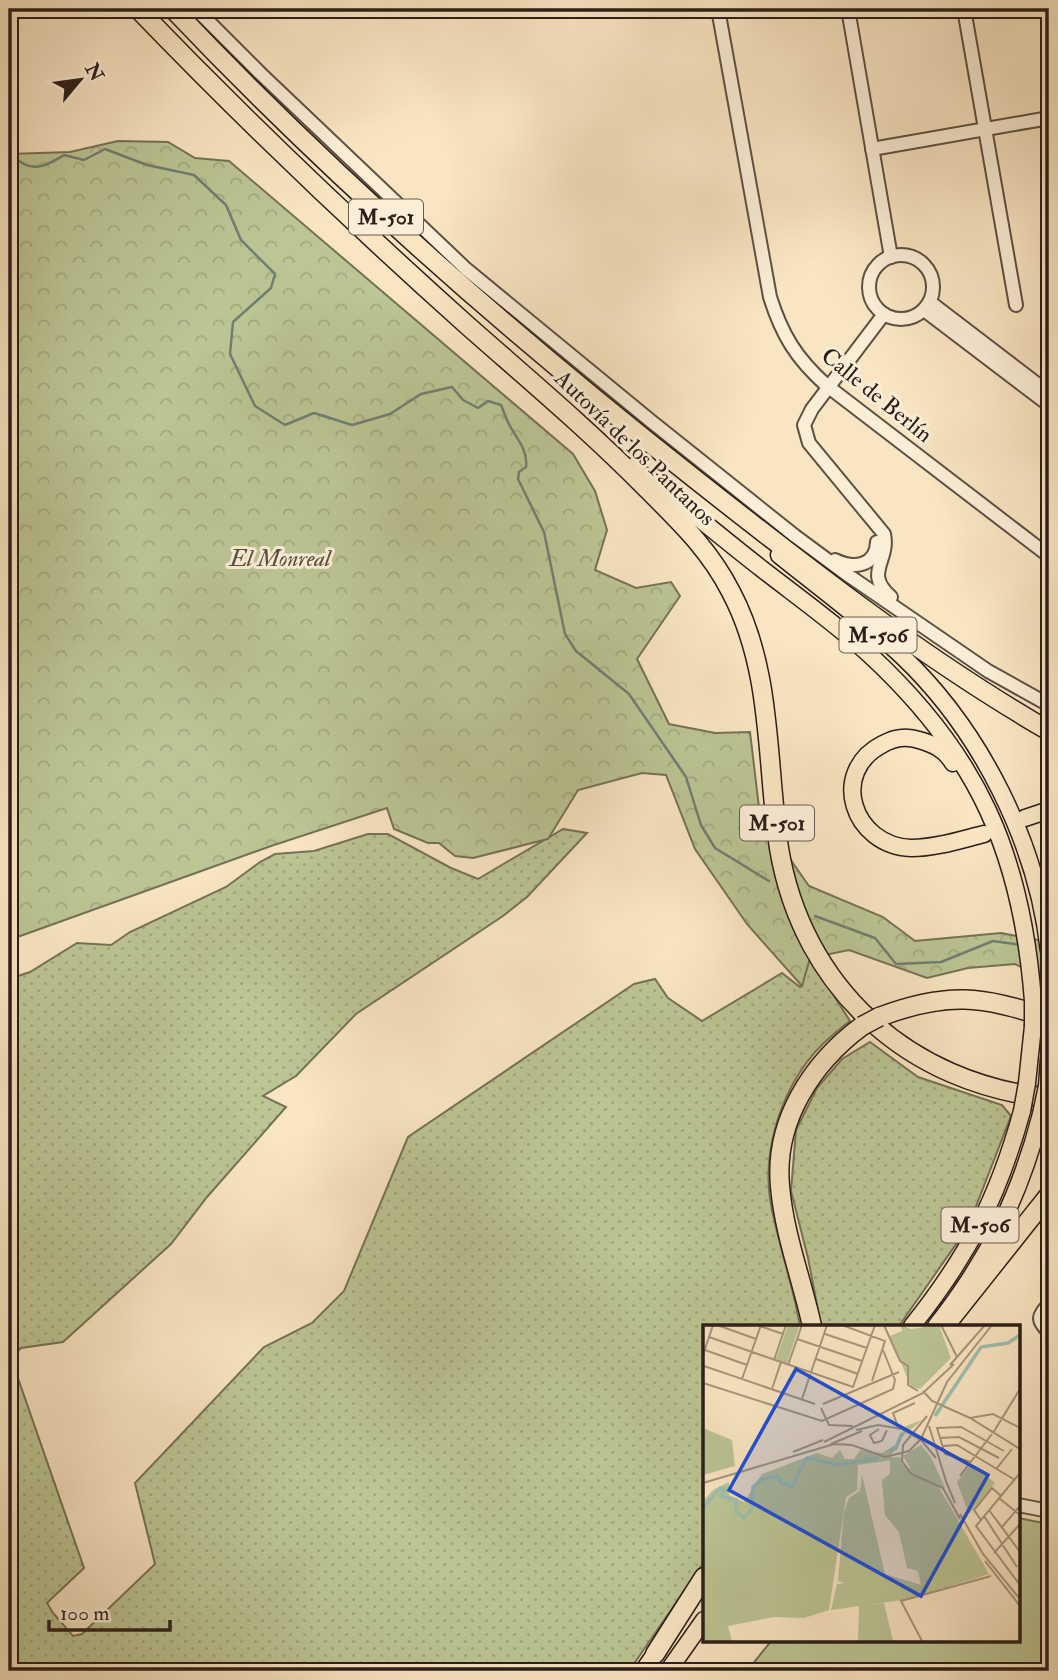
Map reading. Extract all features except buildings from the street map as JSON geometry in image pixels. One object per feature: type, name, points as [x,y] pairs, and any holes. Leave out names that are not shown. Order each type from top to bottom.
[{"type":"highway","name":"Autovía de los Pantanos","points":[[138,9],[289,161],[384,250],[610,451],[694,536],[711,557],[732,594],[756,656],[766,709],[780,850],[800,921],[825,968],[854,1006],[881,1031],[923,1060],[982,1086],[1046,1099]]},
{"type":"highway","name":"Autovía de los Pantanos","points":[[173,9],[234,73],[428,256],[610,412],[875,618],[932,658],[1049,731]]},
{"type":"highway","points":[[812,1325],[779,1184],[784,1139],[791,1114],[819,1065],[832,1050],[862,1026],[920,1003],[946,999],[994,1001],[1049,1018]]},
{"type":"highway","points":[[946,1325],[1049,1195]]},
{"type":"highway","points":[[655,1654],[703,1580]]},
{"type":"main road","name":"M-506","points":[[610,412],[661,459],[881,638],[904,658],[936,695],[984,760],[1012,814],[1033,872],[1049,951]]},
{"type":"main road","name":"M-506","points":[[610,451],[654,482],[869,654],[914,699],[948,741],[985,803],[1010,863],[1030,956],[1033,1026],[1027,1083],[1002,1178],[987,1213],[956,1266],[913,1325]]},
{"type":"main road","points":[[984,834],[938,845],[909,848],[890,843],[872,834],[858,816],[852,797],[854,778],[861,760],[873,749],[891,740],[911,737],[931,743],[947,754],[969,788],[985,803]]},
{"type":"main road","points":[[1025,818],[1049,810]]},
{"type":"main road","points":[[1047,931],[1049,897]]},
{"type":"main road","name":"M-506","points":[[937,1325],[960,1295],[998,1233],[1021,1183],[1046,1099],[1049,1059]]},
{"type":"main road","points":[[643,1671],[703,1590]]},
{"type":"main road","points":[[668,1671],[703,1623]]},
{"type":"street","points":[[196,9],[467,269],[652,422],[794,536],[988,671],[1049,705]]},
{"type":"street","name":"Calle de Berlín","points":[[718,9],[770,297],[778,322],[791,346],[806,368],[826,385],[1049,556]]},
{"type":"street","points":[[848,9],[895,257]]},
{"type":"street","points":[[856,9],[876,148]]},
{"type":"street","points":[[964,9],[1016,305]]},
{"type":"street","points":[[876,148],[1049,118]]},
{"type":"street","points":[[895,257],[918,260],[926,267],[933,286],[927,306],[911,318],[901,319],[881,311],[870,295],[873,274],[879,265],[895,257]]},
{"type":"street","points":[[927,306],[1049,393]]},
{"type":"street","points":[[927,306],[1049,405]]},
{"type":"street","points":[[794,536],[846,565],[868,562],[876,551],[877,537],[872,529],[797,435],[799,416],[826,385],[881,311]]},
{"type":"street","points":[[826,385],[805,420],[806,437],[884,534],[886,546],[876,577],[879,585],[945,641]]},
{"type":"street","points":[[1049,1304],[1039,1318],[1049,1333]]},
{"type":"street","points":[[1020,1505],[1049,1511]]},
{"type":"green space","name":"El Monreal","points":[[118,141],[168,142],[195,158],[229,161],[573,454],[595,491],[607,530],[595,570],[636,588],[671,582],[680,596],[637,659],[669,724],[715,733],[750,732],[760,816],[809,886],[883,917],[915,941],[1001,933],[1049,942],[1049,981],[1015,964],[968,968],[927,978],[849,950],[810,958],[802,986],[747,924],[695,849],[666,775],[642,773],[578,790],[548,839],[473,858],[455,856],[439,843],[428,843],[394,829],[387,808],[271,846],[9,940],[9,154],[70,152]]},
{"type":"green space","points":[[563,829],[587,833],[527,897],[503,916],[356,1014],[296,1076],[263,1096],[286,1107],[207,1197],[171,1244],[63,1342],[21,1348],[11,1358],[84,1568],[47,1603],[73,1636],[82,1634],[155,1564],[135,1483],[264,1347],[312,1323],[344,1291],[408,1137],[634,984],[655,979],[668,998],[702,1021],[782,973],[800,987],[810,958],[850,1021],[816,1051],[797,1077],[780,1112],[771,1149],[771,1205],[800,1325],[703,1325],[703,1563],[629,1671],[9,1671],[9,979],[30,972],[77,943],[111,945],[130,932],[226,887],[275,854],[314,851],[368,834],[388,834],[451,868],[478,879]]},
{"type":"green space","points":[[870,1042],[918,1077],[1002,1105],[1011,1116],[968,1227],[900,1325],[821,1325],[791,1191],[796,1130],[817,1088],[842,1059]]},
{"type":"green space","points":[[1020,1518],[1049,1524],[1049,1642],[1044,1671],[747,1671],[770,1642],[1020,1642]]},
{"type":"waterway","points":[[9,167],[19,161],[25,165],[42,166],[64,155],[84,160],[105,149],[147,165],[194,175],[226,205],[241,240],[275,274],[271,288],[233,322],[230,354],[255,406],[285,425],[314,413],[352,425],[390,414],[421,394],[452,387],[463,400],[478,408],[488,401],[501,405],[525,455],[526,467],[519,472],[518,479],[544,532],[565,634],[576,651],[629,694],[686,777],[701,825],[715,848],[769,881]]},
{"type":"waterway","points":[[815,916],[875,938],[896,964],[941,962],[993,941],[1022,945]]}]
